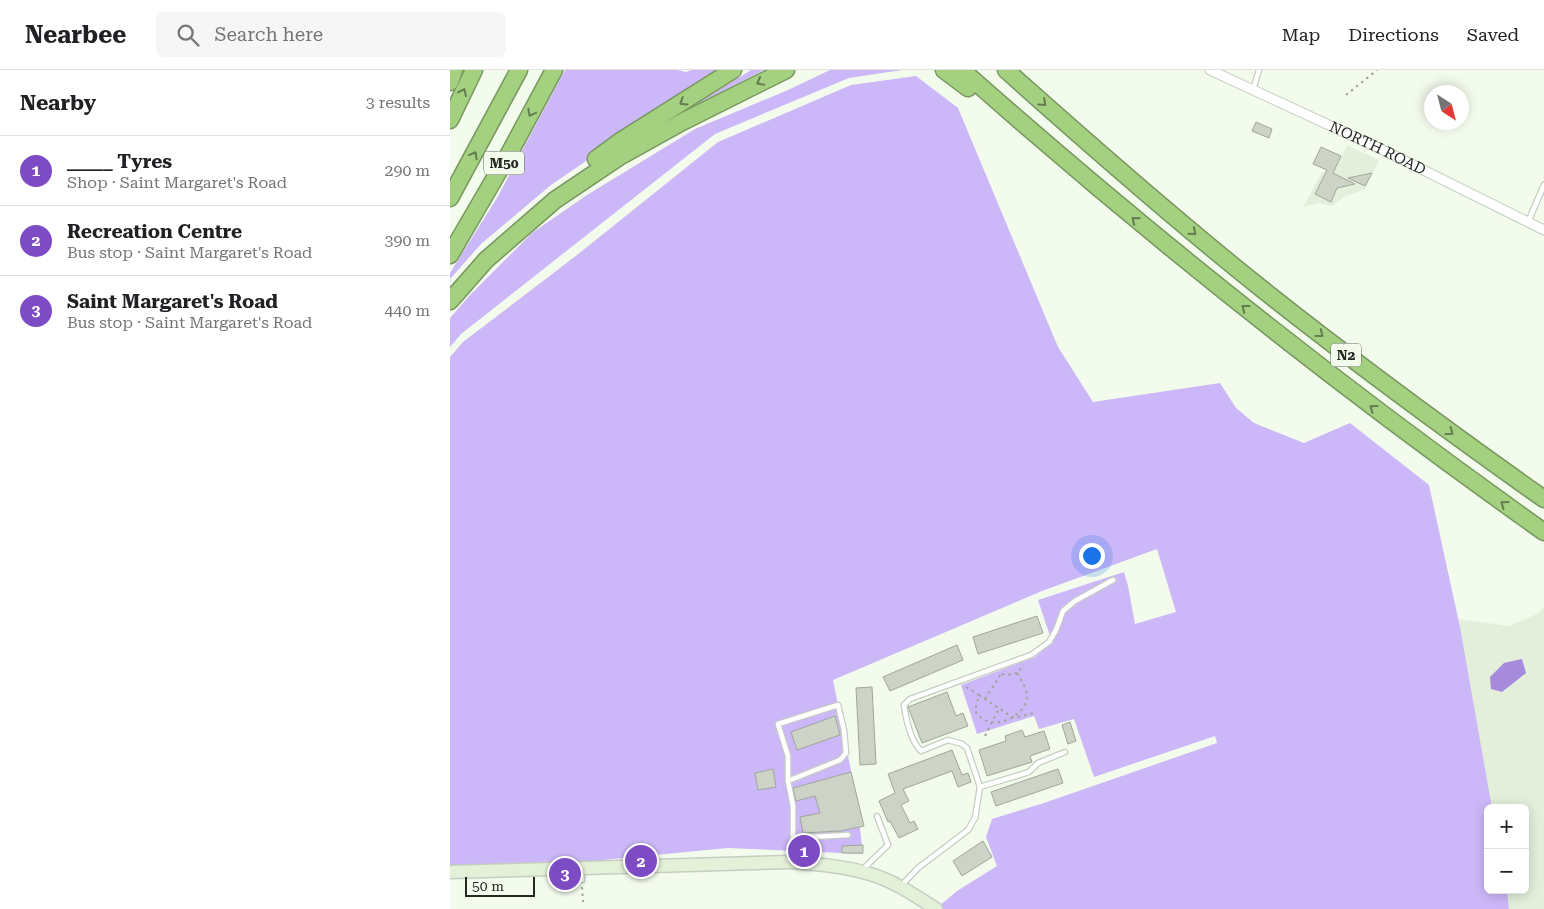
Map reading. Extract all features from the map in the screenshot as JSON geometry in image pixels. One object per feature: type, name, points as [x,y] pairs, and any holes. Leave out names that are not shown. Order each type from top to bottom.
[{"type":"highway","points":[[450,82],[454,70]]},
{"type":"highway","points":[[450,120],[474,70]]},
{"type":"highway","name":"M50","points":[[450,198],[519,70]]},
{"type":"highway","name":"M50","points":[[450,255],[510,152],[554,70]]},
{"type":"highway","points":[[450,287],[493,242],[556,188],[622,140],[733,70]]},
{"type":"highway","points":[[450,301],[486,260],[514,234],[563,195],[619,156],[786,70]]},
{"type":"highway","points":[[944,70],[1038,146],[1098,189]]},
{"type":"highway","name":"N2","points":[[962,70],[1098,189],[1238,303],[1364,400],[1544,532]]},
{"type":"highway","name":"N2","points":[[1006,70],[1132,182],[1262,289],[1425,414],[1544,500]]},
{"type":"main road","points":[[450,872],[581,874],[789,862],[833,866],[872,874],[936,909]]},
{"type":"street","name":"NORTH ROAD","points":[[1210,70],[1385,151],[1544,230]]},
{"type":"lane","points":[[1253,90],[1260,70]]},
{"type":"lane","points":[[1528,222],[1544,185]]},
{"type":"lane","points":[[900,888],[918,868],[968,830],[975,818],[980,787],[967,748],[962,744],[948,740],[920,751],[916,746],[904,705],[910,699],[1030,655],[1049,642],[1063,611],[1074,601],[1113,580]]},
{"type":"lane","points":[[788,781],[840,760],[846,752],[844,730],[838,704],[778,724],[788,756],[788,781],[793,806],[793,838],[789,862]]},
{"type":"lane","points":[[980,787],[1029,772],[1038,762],[1065,752]]},
{"type":"lane","points":[[860,872],[888,845],[877,816]]},
{"type":"lane","points":[[793,838],[848,835]]},
{"type":"path","points":[[1346,95],[1377,70]]},
{"type":"path","points":[[1001,674],[1017,674],[1025,664],[1023,657]]},
{"type":"path","points":[[985,699],[1008,663]]},
{"type":"path","points":[[979,695],[975,711],[982,718],[991,723],[1005,721],[1025,704],[1027,697],[1025,688],[1017,674]]},
{"type":"path","points":[[962,680],[965,686],[1012,717],[1035,713]]},
{"type":"path","points":[[985,736],[998,708]]},
{"type":"path","points":[[581,874],[583,902]]},
{"type":"shaded area","points":[[565,70],[677,70],[686,72],[691,70],[725,70],[654,109],[611,144],[551,185],[481,244],[450,279],[450,273],[497,198]]},
{"type":"shaded area","points":[[751,70],[764,70],[689,109]]},
{"type":"shaded area","points":[[830,70],[902,70],[849,78],[715,134],[461,334],[450,347],[450,318],[470,295],[532,233],[587,195],[695,129],[788,90]]},
{"type":"shaded area","points":[[916,76],[958,108],[1058,347],[1093,402],[1220,383],[1236,408],[1254,423],[1304,443],[1350,423],[1429,485],[1460,627],[1491,804],[1484,804],[1484,894],[1507,894],[1509,909],[940,909],[938,907],[957,891],[997,866],[986,837],[992,819],[1217,743],[1215,736],[1094,777],[1074,719],[1039,729],[1034,716],[977,734],[961,685],[1035,657],[1052,642],[1038,600],[1124,572],[1135,624],[1176,612],[1157,549],[1042,591],[833,680],[856,796],[863,854],[728,848],[520,868],[450,869],[450,357],[463,342],[577,255],[718,142],[851,85]]},
{"type":"shaded area","points":[[1347,145],[1379,160],[1365,189],[1346,196],[1332,206],[1319,203],[1303,207],[1322,172],[1333,174]]},
{"type":"shaded area","points":[[1544,607],[1544,909],[1504,909],[1502,894],[1529,894],[1529,804],[1490,804],[1458,619],[1509,626],[1541,611]]},
{"type":"shaded area","points":[[1522,659],[1526,673],[1502,692],[1491,689],[1490,677],[1504,663]]},
{"type":"building","points":[[1256,122],[1272,129],[1269,138],[1252,131]]},
{"type":"building","points":[[1321,147],[1341,156],[1333,173],[1355,184],[1337,188],[1331,202],[1315,194],[1327,170],[1313,164]]},
{"type":"building","points":[[1372,173],[1365,186],[1348,178]]},
{"type":"building","points":[[1037,616],[1043,633],[978,654],[973,637]]},
{"type":"building","points":[[957,645],[963,660],[890,691],[883,677]]},
{"type":"building","points":[[872,687],[876,764],[860,765],[856,688]]},
{"type":"building","points":[[947,692],[956,716],[963,713],[968,726],[922,743],[908,707]]},
{"type":"building","points":[[835,716],[840,735],[797,750],[791,732]]},
{"type":"building","points":[[1070,722],[1076,741],[1068,744],[1062,725]]},
{"type":"building","points":[[1022,730],[1025,737],[1044,731],[1050,749],[1030,756],[1032,762],[987,776],[979,750],[1006,741],[1005,736]]},
{"type":"building","points":[[952,750],[962,775],[968,773],[971,782],[958,787],[952,771],[903,789],[909,801],[901,805],[910,823],[914,821],[918,829],[899,838],[890,821],[888,822],[879,801],[895,793],[888,774]]},
{"type":"building","points":[[773,769],[776,787],[758,790],[755,773]]},
{"type":"building","points":[[1058,769],[1063,783],[996,806],[991,792]]},
{"type":"building","points":[[851,772],[864,826],[840,831],[803,833],[800,817],[820,813],[815,796],[796,801],[793,788]]},
{"type":"building","points":[[983,841],[992,857],[962,876],[953,861]]},
{"type":"building","points":[[863,845],[863,853],[842,853],[842,846]]},
{"type":"place","name":"_____ Tyres","points":[[804,851]]},
{"type":"place","name":"Recreation Centre","points":[[641,861]]},
{"type":"place","name":"Saint Margaret's Road","points":[[565,874]]}]
